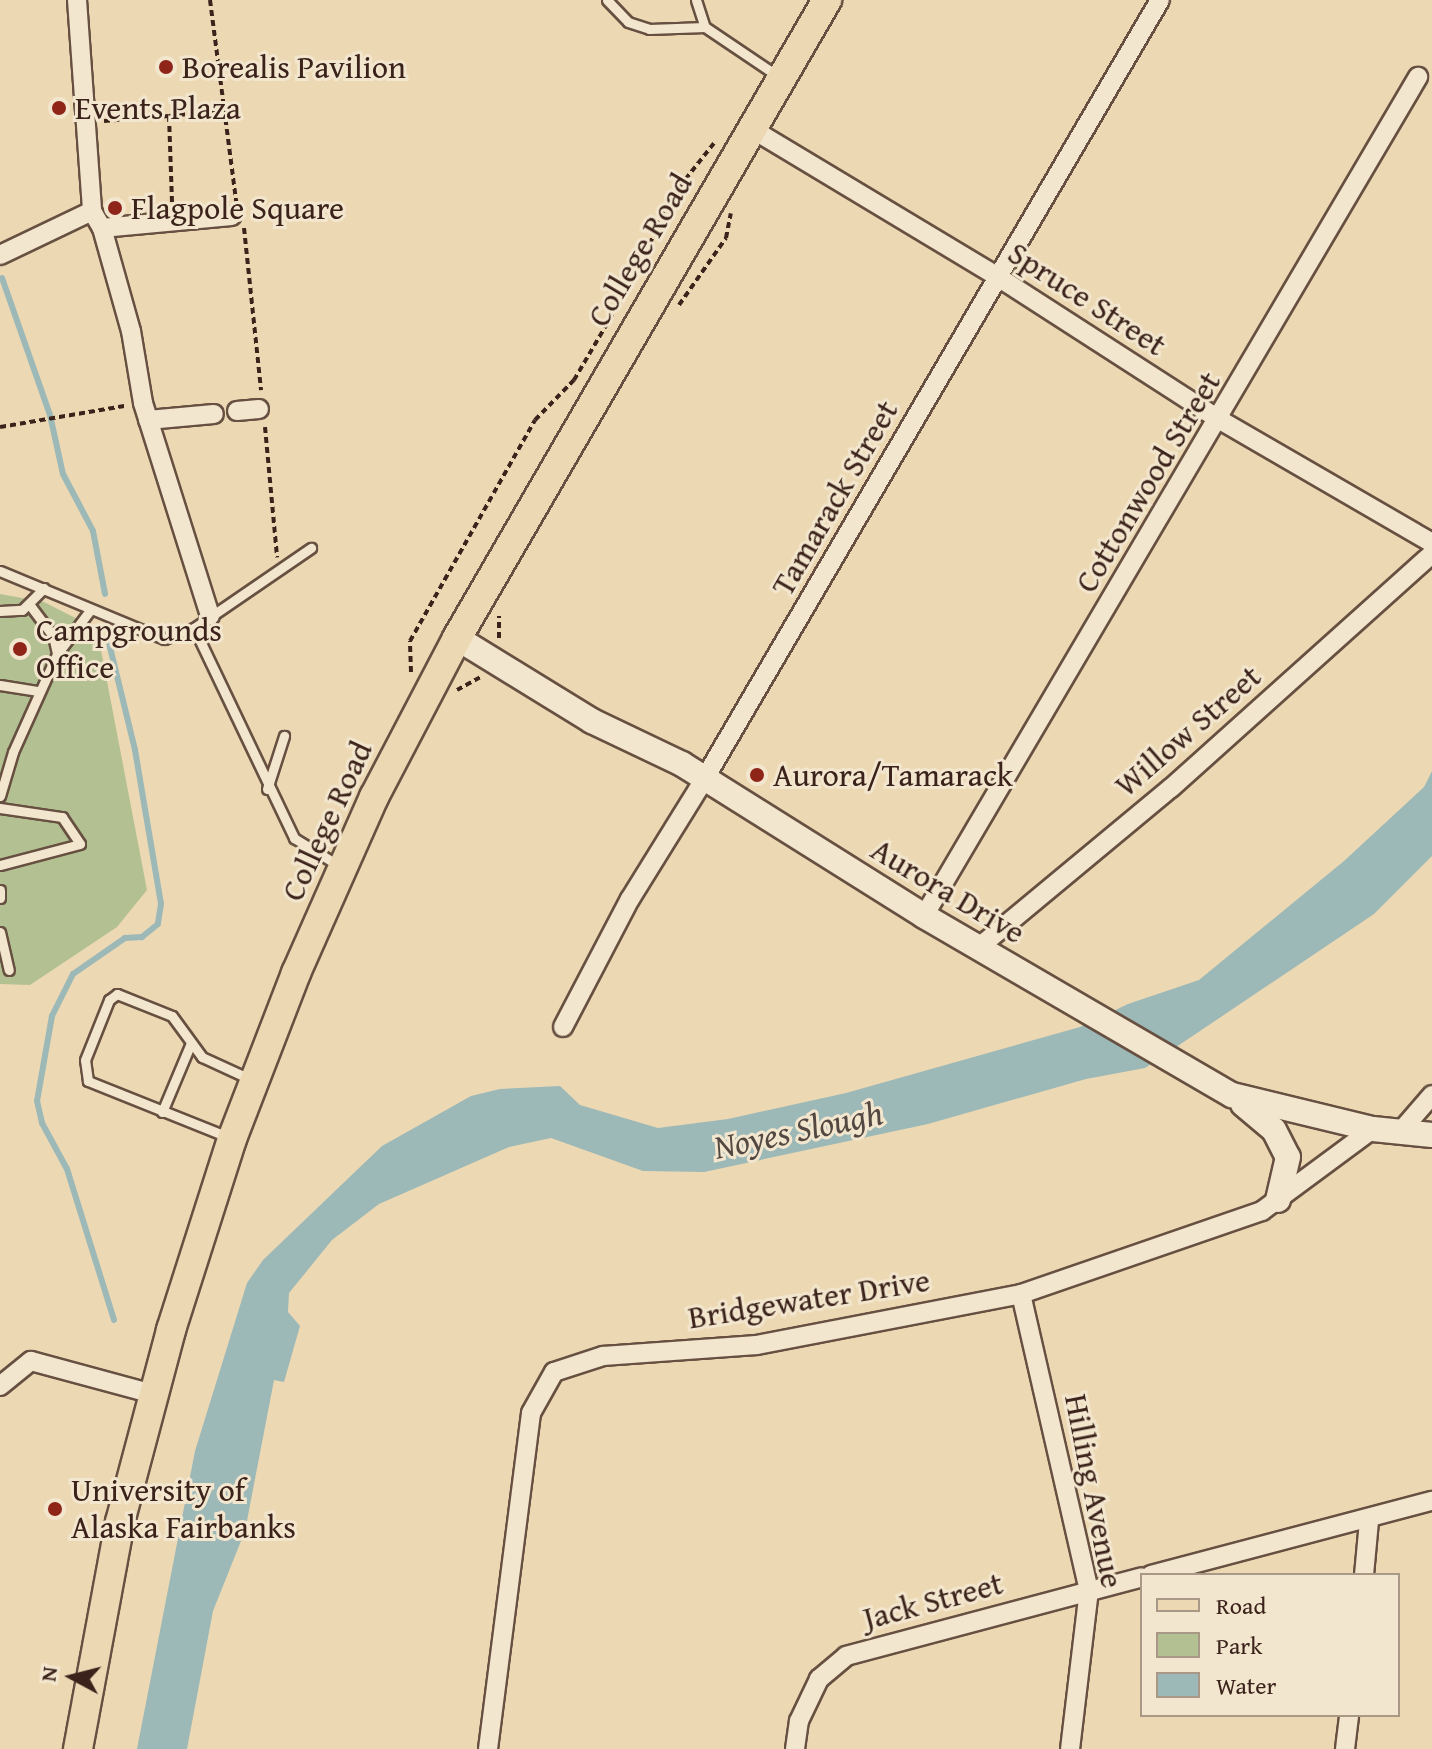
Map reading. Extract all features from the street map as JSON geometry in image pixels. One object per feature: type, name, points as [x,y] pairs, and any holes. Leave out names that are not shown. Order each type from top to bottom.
[{"type":"main road","name":"College Road","points":[[78,1749],[120,1522],[153,1394],[232,1139],[342,868],[457,638],[618,352],[827,0]]},
{"type":"street","points":[[77,0],[97,220],[131,331],[146,411],[210,616]]},
{"type":"street","name":"Tamarack Street","points":[[563,1027],[630,899],[705,778],[1160,0]]},
{"type":"street","name":"Cottonwood Street","points":[[924,916],[1220,420],[1418,77]]},
{"type":"street","name":"Spruce Street","points":[[752,129],[998,277],[1220,420],[1432,543]]},
{"type":"street","points":[[0,255],[97,220],[172,221],[234,216]]},
{"type":"street","points":[[237,411],[262,408]]},
{"type":"street","points":[[146,411],[214,414]]},
{"type":"street","name":"Willow Street","points":[[978,948],[1171,788],[1432,554]]},
{"type":"street","name":"Aurora Drive","points":[[457,638],[488,661],[705,778],[924,916],[1232,1095],[1373,1129],[1432,1135]]},
{"type":"street","points":[[1232,1095],[1274,1130],[1288,1157],[1278,1200]]},
{"type":"street","points":[[1400,1132],[1432,1095]]},
{"type":"street","name":"Bridgewater Drive","points":[[488,1749],[531,1413],[554,1372],[603,1356],[757,1345],[1021,1294],[1262,1211],[1373,1129]]},
{"type":"street","name":"Hilling Avenue","points":[[1021,1294],[1089,1590],[1070,1749]]},
{"type":"street","points":[[0,1386],[31,1361],[153,1394]]},
{"type":"street","points":[[1159,1573],[1369,1521],[1432,1501]]},
{"type":"street","points":[[1364,1573],[1369,1521]]},
{"type":"street","name":"Jack Street","points":[[795,1749],[799,1721],[819,1679],[846,1656],[1140,1577]]},
{"type":"street","points":[[1345,1749],[1349,1717]]},
{"type":"lane","points":[[607,0],[628,22],[649,29],[705,27],[782,78]]},
{"type":"lane","points":[[696,0],[705,27]]},
{"type":"lane","points":[[0,571],[164,639],[194,628],[311,548]]},
{"type":"lane","points":[[0,611],[22,610],[44,588]]},
{"type":"lane","points":[[29,604],[53,636],[57,654]]},
{"type":"lane","points":[[1,790],[39,691],[57,654],[91,609]]},
{"type":"lane","points":[[194,628],[267,789],[294,838],[342,868]]},
{"type":"lane","points":[[0,685],[39,691]]},
{"type":"lane","points":[[267,789],[284,736]]},
{"type":"lane","points":[[0,808],[62,817],[80,844],[0,865]]},
{"type":"lane","points":[[0,932],[9,970]]},
{"type":"lane","points":[[232,1139],[88,1081],[85,1060],[109,1000],[117,994],[172,1016],[202,1057],[253,1081]]},
{"type":"lane","points":[[162,1112],[191,1043]]},
{"type":"path","points":[[210,0],[234,216],[243,218],[275,554],[283,568]]},
{"type":"path","points":[[87,122],[217,111]]},
{"type":"path","points":[[169,116],[172,221]]},
{"type":"path","points":[[674,311],[726,238],[733,207]]},
{"type":"path","points":[[0,427],[68,417],[146,411]]},
{"type":"path","points":[[449,703],[464,685],[479,682],[501,632],[500,606]]},
{"type":"green space","points":[[0,594],[44,602],[97,629],[147,890],[117,927],[30,985],[0,984]]},
{"type":"water","name":"Noyes Slough","points":[[1432,771],[1432,856],[1374,914],[1145,1068],[1086,1079],[928,1124],[704,1172],[643,1171],[551,1138],[509,1147],[379,1204],[332,1240],[289,1293],[288,1312],[300,1326],[284,1382],[274,1380],[245,1531],[213,1611],[187,1749],[137,1749],[195,1451],[247,1283],[263,1260],[382,1146],[471,1096],[500,1089],[560,1086],[580,1105],[658,1128],[728,1119],[846,1093],[1080,1027],[1128,1004],[1199,980],[1344,861],[1424,787]]},
{"type":"waterway","points":[[2,278],[50,415],[63,474],[93,531],[105,594]]},
{"type":"waterway","points":[[108,639],[135,750],[161,904],[158,924],[142,937],[125,938],[73,974],[52,1016],[37,1101],[42,1123],[67,1169],[114,1320]]},
{"type":"place","name":"Borealis Pavilion","points":[[166,67]]},
{"type":"place","name":"Events Plaza","points":[[59,108]]},
{"type":"place","name":"Flagpole Square","points":[[115,208]]},
{"type":"place","name":"Campgrounds Office","points":[[20,649]]},
{"type":"place","name":"Aurora/Tamarack","points":[[757,775]]},
{"type":"place","name":"University of Alaska Fairbanks","points":[[55,1509]]}]
